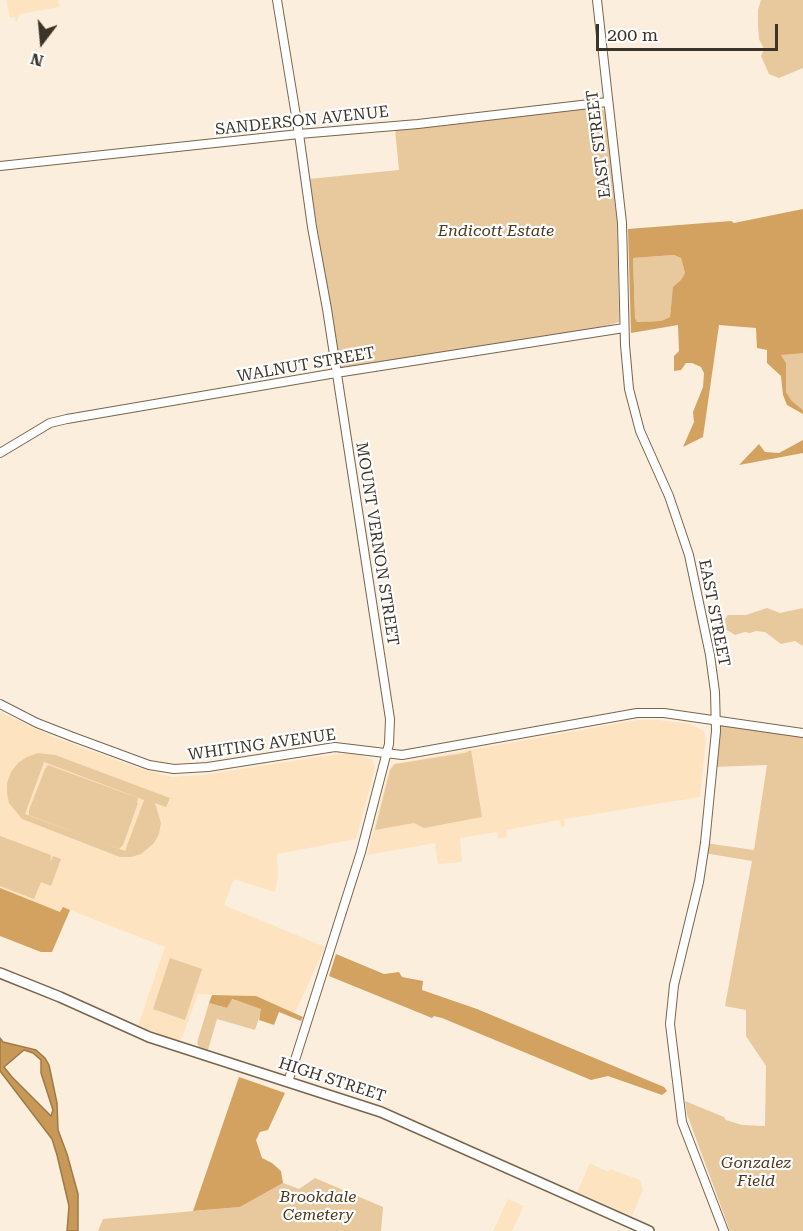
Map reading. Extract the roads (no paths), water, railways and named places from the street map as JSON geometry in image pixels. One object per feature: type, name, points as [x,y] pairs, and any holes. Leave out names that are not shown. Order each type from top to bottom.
[{"type":"main road","name":"HIGH STREET","points":[[0,973],[148,1037],[381,1112],[649,1231]]},
{"type":"street","name":"MOUNT VERNON STREET","points":[[277,0],[388,700],[390,728],[386,754],[356,869],[288,1082]]},
{"type":"street","name":"EAST STREET","points":[[597,0],[622,223],[624,328],[629,388],[640,431],[669,496],[689,555],[710,655],[715,692],[716,720],[703,857],[674,985],[670,1024],[682,1122],[724,1230]]},
{"type":"street","name":"SANDERSON AVENUE","points":[[0,166],[299,134],[418,124],[607,102]]},
{"type":"street","name":"WALNUT STREET","points":[[0,453],[50,423],[67,419],[336,373],[624,328]]},
{"type":"street","name":"WHITING AVENUE","points":[[0,704],[61,733],[149,765],[185,769],[335,747],[359,748],[402,755],[637,713],[664,713],[803,733]]},
{"type":"park label","name":"Endicott Estate","points":[[496,231]]},
{"type":"park label","name":"Gonzalez Field","points":[[756,1172]]},
{"type":"park label","name":"Brookdale Cemetery","points":[[318,1206]]}]
